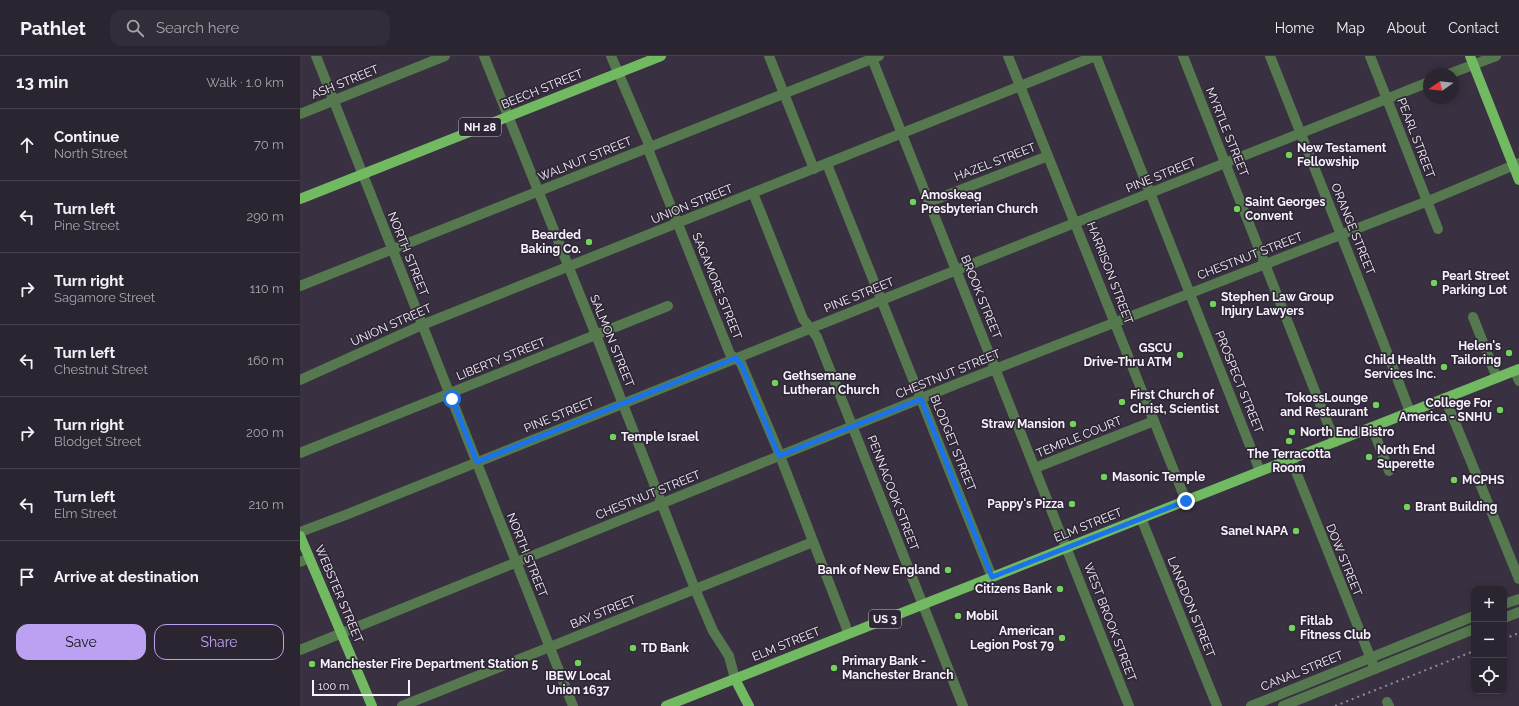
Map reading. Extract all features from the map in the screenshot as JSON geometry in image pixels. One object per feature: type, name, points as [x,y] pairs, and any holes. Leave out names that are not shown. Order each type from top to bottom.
[{"type":"main road","name":"BEECH STREET","points":[[300,199],[661,56]]},
{"type":"main road","points":[[1472,60],[1516,164],[1519,180]]},
{"type":"main road","name":"ELM STREET","points":[[666,706],[1517,370]]},
{"type":"main road","name":"WEBSTER STREET","points":[[300,536],[305,560],[340,632],[372,706]]},
{"type":"main road","points":[[735,679],[741,706]]},
{"type":"main road","points":[[735,679],[749,706]]},
{"type":"street","name":"NORTH STREET","points":[[316,56],[574,706]]},
{"type":"street","name":"ASH STREET","points":[[300,114],[445,56]]},
{"type":"street","name":"SALMON STREET","points":[[484,56],[596,335],[695,589],[713,631],[729,656],[735,679]]},
{"type":"street","name":"SAGAMORE STREET","points":[[611,56],[649,147],[730,354],[736,358],[742,366],[779,456],[848,633]]},
{"type":"street","points":[[769,56],[814,169]]},
{"type":"street","name":"HARRISON STREET","points":[[1008,56],[1186,501]]},
{"type":"street","name":"UNION STREET","points":[[300,380],[422,325],[1095,56]]},
{"type":"street","name":"PROSPECT STREET","points":[[1095,56],[1260,471]]},
{"type":"street","name":"MYRTLE STREET","points":[[1183,56],[1336,442]]},
{"type":"street","name":"ORANGE STREET","points":[[1270,56],[1353,263],[1410,412]]},
{"type":"street","name":"PEARL STREET","points":[[1370,56],[1438,229]]},
{"type":"street","points":[[1459,68],[1472,60],[1496,56]]},
{"type":"street","name":"WALNUT STREET","points":[[300,286],[874,57]]},
{"type":"street","name":"BROOK STREET","points":[[874,57],[929,202],[1067,547]]},
{"type":"street","name":"PINE STREET","points":[[300,532],[1423,84]]},
{"type":"street","name":"HAZEL STREET","points":[[929,202],[1048,156]]},
{"type":"street","name":"BLODGET STREET","points":[[827,164],[992,577]]},
{"type":"street","name":"CHESTNUT STREET","points":[[300,650],[340,632],[662,504],[853,426],[1115,322],[1427,201],[1516,164]]},
{"type":"street","name":"PENNACOOK STREET","points":[[753,193],[803,319],[818,337],[963,706]]},
{"type":"street","name":"LIBERTY STREET","points":[[300,452],[450,394],[668,306]]},
{"type":"street","points":[[1473,317],[1497,378]]},
{"type":"street","points":[[1517,370],[1519,381]]},
{"type":"street","points":[[1445,398],[1519,579]]},
{"type":"street","name":"TEMPLE COURT","points":[[1035,468],[1154,421]]},
{"type":"street","points":[[1372,427],[1389,471]]},
{"type":"street","name":"DOW STREET","points":[[1291,459],[1375,669]]},
{"type":"street","name":"LANGDON STREET","points":[[1141,518],[1217,706]]},
{"type":"street","name":"BAY STREET","points":[[402,706],[813,542]]},
{"type":"street","name":"WEST BROOK STREET","points":[[1067,547],[1129,706]]},
{"type":"street","points":[[1507,603],[1519,598]]},
{"type":"street","points":[[1507,617],[1519,612]]},
{"type":"street","name":"CANAL STREET","points":[[1251,706],[1471,617]]},
{"type":"street","points":[[1283,706],[1471,630]]},
{"type":"railway","points":[[1507,638],[1519,633]]},
{"type":"railway","points":[[1335,706],[1471,652]]},
{"type":"place","name":"New Testament Fellowship","points":[[1289,155]]},
{"type":"place","name":"Amoskeag Presbyterian Church","points":[[913,202]]},
{"type":"place","name":"Saint Georges Convent","points":[[1237,209]]},
{"type":"place","name":"Bearded Baking Co.","points":[[589,242]]},
{"type":"place","name":"Pearl Street Parking Lot","points":[[1434,283]]},
{"type":"place","name":"Stephen Law Group Injury Lawyers","points":[[1213,304]]},
{"type":"place","name":"Helen's Tailoring","points":[[1509,353]]},
{"type":"place","name":"GSCU Drive-Thru ATM","points":[[1180,355]]},
{"type":"place","name":"Child Health Services Inc.","points":[[1444,367]]},
{"type":"place","name":"Gethsemane Lutheran Church","points":[[775,383]]},
{"type":"place","name":"First Church of Christ, Scientist","points":[[1122,402]]},
{"type":"place","name":"TokossLounge and Restaurant","points":[[1376,405]]},
{"type":"place","name":"College For America - SNHU","points":[[1500,410]]},
{"type":"place","name":"Straw Mansion","points":[[1073,424]]},
{"type":"place","name":"North End Bistro","points":[[1292,432]]},
{"type":"place","name":"Temple Israel","points":[[613,437]]},
{"type":"place","name":"The Terracotta Room","points":[[1289,441]]},
{"type":"place","name":"North End Superette","points":[[1369,457]]},
{"type":"place","name":"Masonic Temple","points":[[1104,477]]},
{"type":"place","name":"MCPHS","points":[[1454,480]]},
{"type":"place","name":"Pappy's Pizza","points":[[1072,504]]},
{"type":"place","name":"Brant Building","points":[[1407,507]]},
{"type":"place","name":"Sanel NAPA","points":[[1296,531]]},
{"type":"place","name":"Bank of New England","points":[[948,570]]},
{"type":"place","name":"Citizens Bank","points":[[1060,589]]},
{"type":"place","name":"Mobil","points":[[958,616]]},
{"type":"place","name":"Fitlab Fitness Club","points":[[1292,628]]},
{"type":"place","name":"American Legion Post 79","points":[[1062,638]]},
{"type":"place","name":"TD Bank","points":[[633,648]]},
{"type":"place","name":"IBEW Local Union 1637","points":[[578,663]]},
{"type":"place","name":"Manchester Fire Department Station 5","points":[[312,664]]},
{"type":"place","name":"Primary Bank - Manchester Branch","points":[[834,668]]},
{"type":"route","points":[[452,399],[477,462],[736,358],[742,366],[779,456],[921,399],[992,577],[1186,501]]}]
